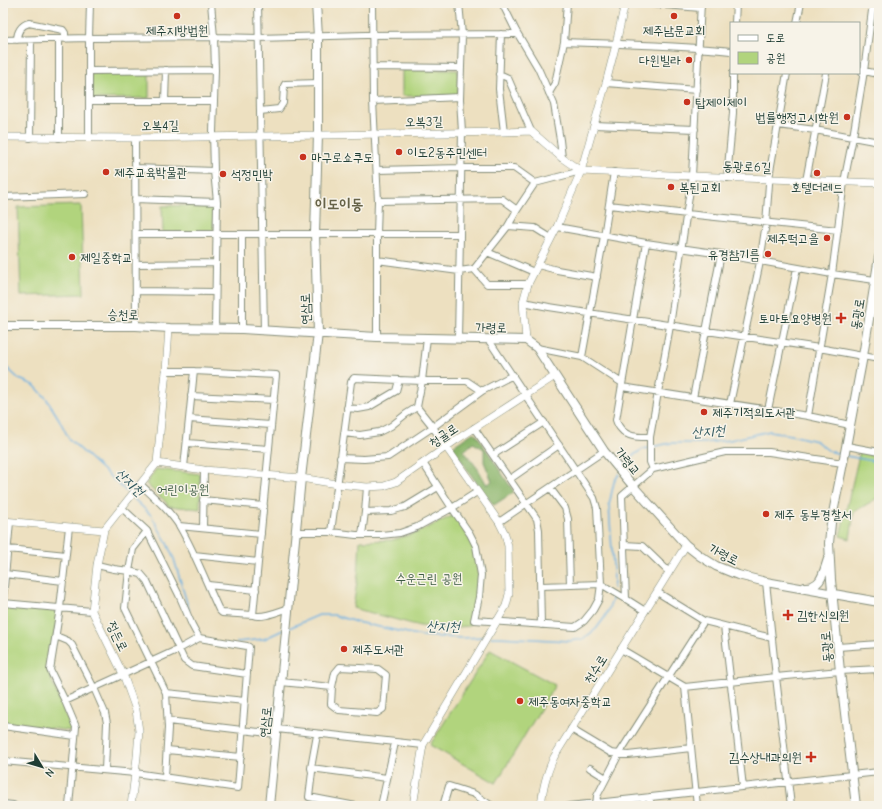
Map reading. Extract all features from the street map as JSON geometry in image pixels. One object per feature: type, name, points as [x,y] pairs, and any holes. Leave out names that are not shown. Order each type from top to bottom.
[{"type":"main road","name":"연삼로","points":[[269,806],[277,732],[284,639],[318,333],[315,234],[318,135],[318,37],[316,3]]},
{"type":"main road","name":"동광로","points":[[856,806],[840,671],[829,544],[831,523],[863,356],[879,257]]},
{"type":"main road","name":"승천로","points":[[3,326],[136,326],[318,333]]},
{"type":"main road","name":"가령로","points":[[318,333],[377,337],[526,340]]},
{"type":"main road","points":[[526,340],[537,348],[604,451]]},
{"type":"main road","name":"가령교","points":[[604,451],[633,486]]},
{"type":"main road","name":"가령로","points":[[633,486],[686,545],[716,566],[738,575],[766,582],[879,602]]},
{"type":"main road","points":[[798,588],[811,587],[817,584],[830,555]]},
{"type":"main road","points":[[3,805],[13,806]]},
{"type":"street","points":[[89,138],[90,3]]},
{"type":"street","points":[[211,3],[215,70],[214,171],[217,202],[215,329]]},
{"type":"street","points":[[258,3],[264,331]]},
{"type":"street","points":[[372,3],[373,101],[378,201],[377,337]]},
{"type":"street","points":[[458,339],[462,168],[460,97],[462,35],[459,3]]},
{"type":"street","points":[[502,3],[517,34],[538,68],[554,104],[562,158]]},
{"type":"street","points":[[549,93],[555,83],[564,42],[567,3]]},
{"type":"street","points":[[526,340],[523,302],[528,284],[557,227],[581,171],[606,83],[625,3]]},
{"type":"street","points":[[641,3],[701,6],[692,176],[670,326],[650,437],[650,462],[653,469]]},
{"type":"street","points":[[735,22],[736,3]]},
{"type":"street","points":[[797,22],[801,3]]},
{"type":"street","points":[[808,416],[832,274],[844,182],[853,137],[861,70],[873,3]]},
{"type":"street","points":[[17,40],[19,30],[29,23],[63,30],[65,33],[62,39],[59,138]]},
{"type":"street","points":[[501,34],[499,89],[504,132]]},
{"type":"street","points":[[3,40],[517,34]]},
{"type":"street","points":[[30,138],[31,40]]},
{"type":"street","points":[[564,42],[699,48],[730,51]]},
{"type":"street","points":[[372,67],[461,68]]},
{"type":"street","points":[[165,101],[166,70]]},
{"type":"street","points":[[89,71],[215,70]]},
{"type":"street","points":[[861,70],[879,74]]},
{"type":"street","points":[[499,74],[508,78],[531,131],[562,158],[581,171]]},
{"type":"street","points":[[727,178],[733,113],[733,74]]},
{"type":"street","points":[[730,404],[760,262],[766,223],[770,171],[787,74]]},
{"type":"street","points":[[806,180],[826,74]]},
{"type":"street","points":[[606,83],[697,90]]},
{"type":"street","points":[[260,111],[279,109],[283,103],[284,86],[286,84],[318,84]]},
{"type":"street","points":[[373,101],[460,97]]},
{"type":"street","points":[[89,101],[214,100]]},
{"type":"street","points":[[594,125],[695,130]]},
{"type":"street","points":[[778,125],[815,130],[879,142]]},
{"type":"street","name":"오복3길","points":[[318,135],[531,131]]},
{"type":"street","name":"오복4길","points":[[3,137],[135,138],[318,135]]},
{"type":"street","points":[[135,138],[136,326]]},
{"type":"street","points":[[135,168],[214,171]]},
{"type":"street","points":[[377,170],[514,168],[535,183]]},
{"type":"street","points":[[377,260],[459,271],[474,269],[508,226],[535,183],[581,171]]},
{"type":"street","name":"동광로6길","points":[[581,171],[879,183]]},
{"type":"street","points":[[582,358],[614,172]]},
{"type":"street","points":[[3,197],[84,194]]},
{"type":"street","points":[[135,199],[217,202]]},
{"type":"street","points":[[378,201],[502,200],[517,210]]},
{"type":"street","points":[[609,205],[838,230]]},
{"type":"street","points":[[508,226],[535,228],[551,238]]},
{"type":"street","points":[[557,227],[875,280]]},
{"type":"street","points":[[136,234],[460,234]]},
{"type":"street","points":[[242,234],[242,329]]},
{"type":"street","points":[[646,243],[616,420],[621,429],[629,435],[638,438],[650,437]]},
{"type":"street","points":[[487,252],[534,272]]},
{"type":"street","points":[[693,398],[721,254]]},
{"type":"street","points":[[136,264],[216,263]]},
{"type":"street","points":[[538,265],[557,270],[597,276]]},
{"type":"street","points":[[768,410],[797,268]]},
{"type":"street","points":[[474,269],[487,284],[528,284]]},
{"type":"street","points":[[136,291],[215,292]]},
{"type":"street","points":[[523,302],[706,332],[819,348],[879,359]]},
{"type":"street","points":[[169,328],[158,463],[140,484],[157,499],[179,526],[208,585],[218,610],[222,613],[253,615],[257,617],[288,610]]},
{"type":"street","points":[[344,433],[360,435],[379,432],[391,426],[417,407],[422,381],[427,338]]},
{"type":"street","points":[[423,463],[470,534],[476,546],[481,575],[479,596],[474,620],[574,627],[584,621],[594,610],[599,599],[601,584],[597,508],[594,498],[488,339]]},
{"type":"street","points":[[537,348],[582,358],[622,385],[658,393],[808,416],[850,424]]},
{"type":"street","points":[[166,371],[276,375],[253,615]]},
{"type":"street","points":[[184,468],[194,371]]},
{"type":"street","points":[[340,458],[364,459],[388,457],[434,427],[482,391],[512,375]]},
{"type":"street","name":"청귤로","points":[[301,478],[367,487],[384,486],[396,482],[474,428],[555,376]]},
{"type":"street","points":[[331,532],[347,408],[351,382],[354,378],[467,381],[482,391]]},
{"type":"street","points":[[347,408],[358,409],[369,407],[396,391],[400,380]]},
{"type":"street","points":[[191,396],[274,400]]},
{"type":"street","points":[[413,806],[423,746],[506,606],[509,594],[508,546],[505,534],[499,522],[446,447],[434,427],[417,407]]},
{"type":"street","points":[[189,420],[271,425]]},
{"type":"street","points":[[493,455],[544,422]]},
{"type":"street","points":[[474,428],[536,519],[539,530],[542,624]]},
{"type":"street","points":[[187,443],[269,449]]},
{"type":"street","points":[[510,480],[560,445]]},
{"type":"street","points":[[846,446],[879,452]]},
{"type":"street","points":[[499,522],[604,451]]},
{"type":"street","points":[[626,599],[622,496],[653,469],[724,452],[769,452],[843,463]]},
{"type":"street","points":[[158,463],[184,468],[301,478]]},
{"type":"street","points":[[203,528],[204,470]]},
{"type":"street","name":"정든로","points":[[130,806],[139,731],[136,710],[123,674],[92,611],[97,565],[104,530],[140,484]]},
{"type":"street","points":[[362,535],[367,487]]},
{"type":"street","points":[[365,512],[391,511],[405,507],[438,487]]},
{"type":"street","points":[[550,488],[565,508],[568,519],[570,585]]},
{"type":"street","points":[[296,532],[331,532],[362,535],[400,533],[417,527],[452,508],[477,492]]},
{"type":"street","points":[[203,500],[264,506]]},
{"type":"street","points":[[120,509],[147,531],[199,638]]},
{"type":"street","points":[[3,599],[8,549],[7,522],[104,530]]},
{"type":"street","points":[[179,526],[261,534]]},
{"type":"street","points":[[69,527],[60,608],[50,670],[76,727],[69,806]]},
{"type":"street","points":[[147,531],[134,549],[129,571],[125,608],[166,693],[168,721],[165,777]]},
{"type":"street","points":[[624,545],[642,546],[669,572]]},
{"type":"street","name":"천수로","points":[[541,806],[542,792],[546,776],[554,758],[686,545]]},
{"type":"street","points":[[8,549],[66,555]]},
{"type":"street","points":[[194,555],[258,562]]},
{"type":"street","points":[[97,565],[141,574],[147,581],[184,660],[192,666],[247,674]]},
{"type":"street","points":[[5,574],[63,581]]},
{"type":"street","points":[[766,582],[791,806]]},
{"type":"street","points":[[540,586],[601,584],[645,610]]},
{"type":"street","points":[[208,585],[256,590]]},
{"type":"street","points":[[657,592],[704,621],[772,638]]},
{"type":"street","points":[[3,603],[92,611]]},
{"type":"street","points":[[596,805],[597,796],[619,754],[704,621]]},
{"type":"street","points":[[724,626],[743,787]]},
{"type":"street","points":[[56,636],[72,644],[105,713],[107,723],[105,770]]},
{"type":"street","points":[[3,761],[135,773],[238,788],[250,648],[247,646],[199,638],[179,649],[65,701]]},
{"type":"street","points":[[838,647],[879,644]]},
{"type":"street","points":[[621,649],[685,688],[776,677],[878,669],[879,681]]},
{"type":"street","points":[[340,667],[378,670],[386,675],[383,709],[377,713],[339,710],[331,704],[332,687],[335,673],[340,667]]},
{"type":"street","points":[[281,682],[332,687]]},
{"type":"street","points":[[685,688],[697,806]]},
{"type":"street","points":[[166,693],[245,701]]},
{"type":"street","points":[[168,721],[243,730],[317,734],[423,746]]},
{"type":"street","points":[[3,726],[75,736]]},
{"type":"street","points":[[571,729],[611,753],[628,755],[691,748]]},
{"type":"street","points":[[317,734],[311,768],[312,772],[309,797],[356,806]]},
{"type":"street","points":[[381,806],[395,742]]},
{"type":"street","points":[[167,750],[241,757]]},
{"type":"street","points":[[311,768],[387,778]]},
{"type":"street","points":[[590,768],[606,778]]},
{"type":"street","points":[[569,806],[596,805],[650,797],[879,772]]},
{"type":"street","points":[[443,806],[449,786],[474,794],[492,806]]},
{"type":"street","points":[[650,797],[650,806]]},
{"type":"green space","points":[[402,70],[458,70],[458,96],[402,96]]},
{"type":"green space","points":[[149,72],[149,98],[91,99],[91,73]]},
{"type":"green space","points":[[81,205],[84,294],[21,296],[18,207]]},
{"type":"green space","points":[[214,205],[214,232],[163,233],[162,206]]},
{"type":"green space","points":[[474,432],[514,492],[494,505],[482,491],[454,450],[453,446]],"holes":[[[473,443],[484,449],[484,462],[492,481],[487,485],[478,469],[464,451]]]},
{"type":"green space","points":[[860,451],[879,455],[879,497],[854,512],[850,539],[840,536]]},
{"type":"green space","name":"어린이공원","points":[[156,469],[200,474],[200,509],[168,506],[165,501],[146,484]]},
{"type":"green space","name":"수운근린 공원","points":[[454,515],[472,542],[479,575],[470,626],[445,628],[420,626],[353,608],[358,575],[360,541],[392,540],[416,533]]},
{"type":"green space","points":[[3,606],[58,611],[48,671],[72,731],[3,722]]},
{"type":"green space","points":[[490,650],[555,685],[496,783],[430,745]]},
{"type":"waterway","name":"산지천","points":[[3,364],[19,379],[34,385],[46,398],[69,439],[129,494]]},
{"type":"waterway","name":"산지천","points":[[651,447],[671,443],[704,443],[730,440],[770,431],[816,441],[829,451],[841,454]]},
{"type":"waterway","name":"산지천","points":[[621,469],[626,460],[643,449],[648,448]]},
{"type":"waterway","name":"산지천","points":[[846,456],[879,462]]},
{"type":"waterway","name":"산지천","points":[[613,588],[614,581],[609,505],[614,482],[619,474]]},
{"type":"waterway","name":"산지천","points":[[133,498],[151,515],[166,541],[174,559],[189,610]]},
{"type":"waterway","name":"산지천","points":[[491,637],[569,641],[583,639],[596,629],[605,617],[612,601],[612,594]]},
{"type":"waterway","name":"산지천","points":[[289,628],[319,615],[334,615],[356,622],[422,636],[462,638],[485,637]]},
{"type":"waterway","name":"산지천","points":[[237,642],[264,639],[283,630]]},
{"type":"place","name":"제주지방법원","points":[[177,16]]},
{"type":"place","name":"제주남문교회","points":[[674,16]]},
{"type":"place","name":"다윈빌라","points":[[689,60]]},
{"type":"place","name":"탑제이제이","points":[[687,102]]},
{"type":"place","name":"법률행정고시학원","points":[[847,117]]},
{"type":"place","name":"이도2동주민센터","points":[[399,152]]},
{"type":"place","name":"마구로쇼쿠도","points":[[303,157]]},
{"type":"place","name":"제주교육박물관","points":[[106,172]]},
{"type":"place","name":"호텔더레드","points":[[817,173]]},
{"type":"place","name":"석정민박","points":[[223,174]]},
{"type":"place","name":"복된교회","points":[[671,187]]},
{"type":"place","name":"제주떡고을","points":[[827,238]]},
{"type":"place","name":"유경참기름","points":[[768,254]]},
{"type":"place","name":"제일중학교","points":[[72,257]]},
{"type":"place","name":"토마토요양병원","points":[[841,318]]},
{"type":"place","name":"제주기적의도서관","points":[[704,412]]},
{"type":"place","name":"제주 동부경찰서","points":[[766,514]]},
{"type":"place","name":"김한신의원","points":[[788,615]]},
{"type":"place","name":"제주도서관","points":[[344,649]]},
{"type":"place","name":"제주동여자중학교","points":[[520,701]]},
{"type":"place","name":"김수상내과의원","points":[[811,757]]},
{"type":"district","name":"이도이동","points":[[339,204]]}]
